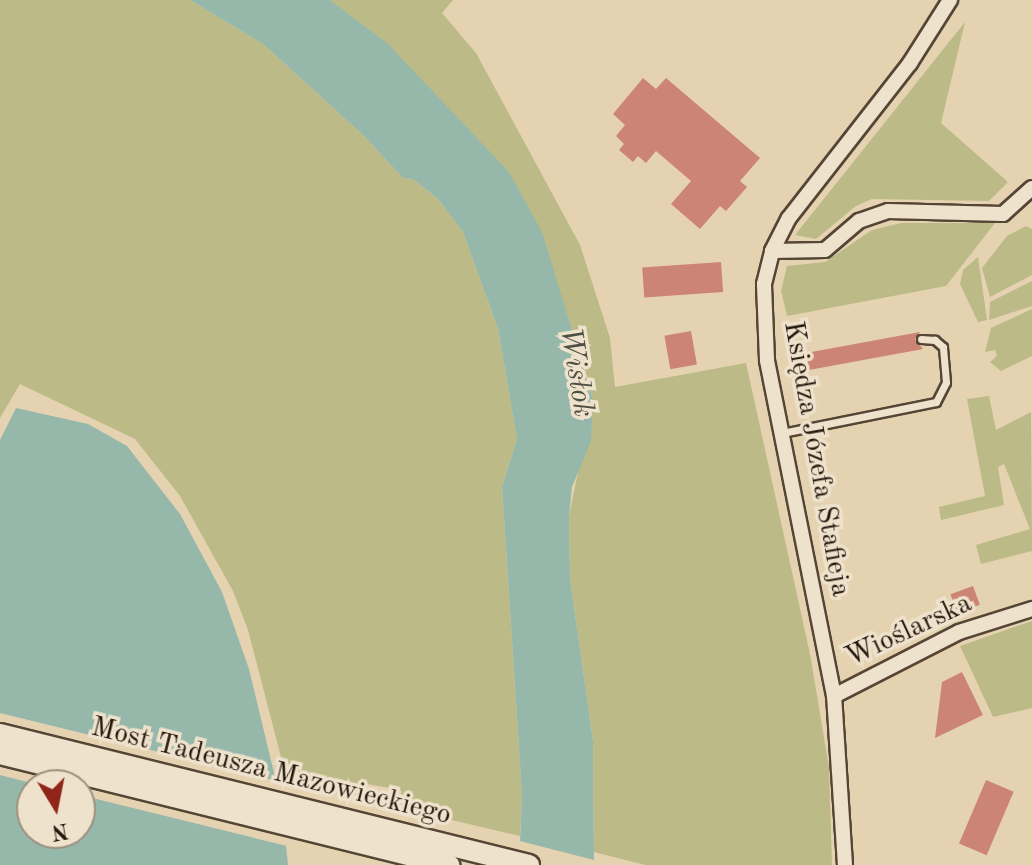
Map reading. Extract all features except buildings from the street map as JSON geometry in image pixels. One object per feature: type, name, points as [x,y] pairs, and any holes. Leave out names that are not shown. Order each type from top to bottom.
[{"type":"main road","name":"Most Tadeusza Mazowieckiego","points":[[0,734],[529,865]]},
{"type":"main road","name":"Most Tadeusza Mazowieckiego","points":[[0,754],[449,865]]},
{"type":"street","name":"Księdza Józefa Stafieja","points":[[834,696],[763,334],[764,284],[772,251],[789,218],[910,63],[950,0]]},
{"type":"street","points":[[772,251],[825,250],[859,221],[888,211],[1003,214],[1032,188]]},
{"type":"street","name":"Wioślarska","points":[[845,865],[834,696],[959,632],[1032,609]]},
{"type":"lane","points":[[782,433],[936,402],[946,382],[943,347],[935,340],[921,339]]},
{"type":"shaded area","points":[[0,0],[190,0],[263,44],[363,135],[403,178],[413,179],[439,200],[463,232],[498,329],[517,439],[502,487],[522,794],[520,836],[401,808],[401,790],[367,784],[364,799],[288,784],[248,630],[233,591],[180,496],[135,439],[20,384],[0,418]]},
{"type":"shaded area","points":[[330,0],[453,0],[442,13],[476,53],[580,245],[610,338],[615,387],[746,363],[810,654],[829,767],[832,865],[645,865],[594,852],[593,741],[570,579],[569,516],[593,399],[585,369]]},
{"type":"shaded area","points":[[965,22],[941,123],[1008,182],[989,201],[872,199],[856,206],[816,239],[795,235]]},
{"type":"shaded area","points":[[901,223],[995,223],[946,286],[787,316],[781,291],[787,266],[825,262],[872,230]]},
{"type":"shaded area","points":[[1026,226],[1032,229],[1032,275],[990,297],[982,268],[1007,236]]},
{"type":"shaded area","points":[[978,257],[987,320],[978,322],[960,284],[963,270]]},
{"type":"shaded area","points":[[1032,281],[1032,306],[989,320],[990,302]]},
{"type":"shaded area","points":[[1032,309],[1032,356],[1001,371],[990,362],[997,356],[995,350],[985,352],[991,328]]},
{"type":"shaded area","points":[[989,396],[996,430],[1031,412],[1032,551],[981,564],[976,545],[1030,529],[1004,464],[998,467],[1004,505],[941,520],[939,507],[985,496],[967,399]]},
{"type":"shaded area","points":[[1032,621],[1032,708],[993,717],[960,646]]},
{"type":"water","name":"Wisłok","points":[[190,0],[330,0],[388,44],[509,172],[542,232],[593,399],[591,441],[572,487],[569,516],[570,579],[593,741],[594,865],[519,865],[522,794],[502,487],[517,439],[498,329],[463,232],[439,200],[413,179],[403,178],[363,135],[263,44]]},
{"type":"water","points":[[16,408],[88,424],[127,446],[180,514],[222,592],[249,669],[282,806],[288,865],[0,865],[0,440]]},
{"type":"pier","points":[[0,713],[281,782],[291,847],[96,799],[96,769],[16,769],[16,779],[0,775]]},
{"type":"pier","points":[[516,840],[598,861],[598,865],[515,865]]}]
